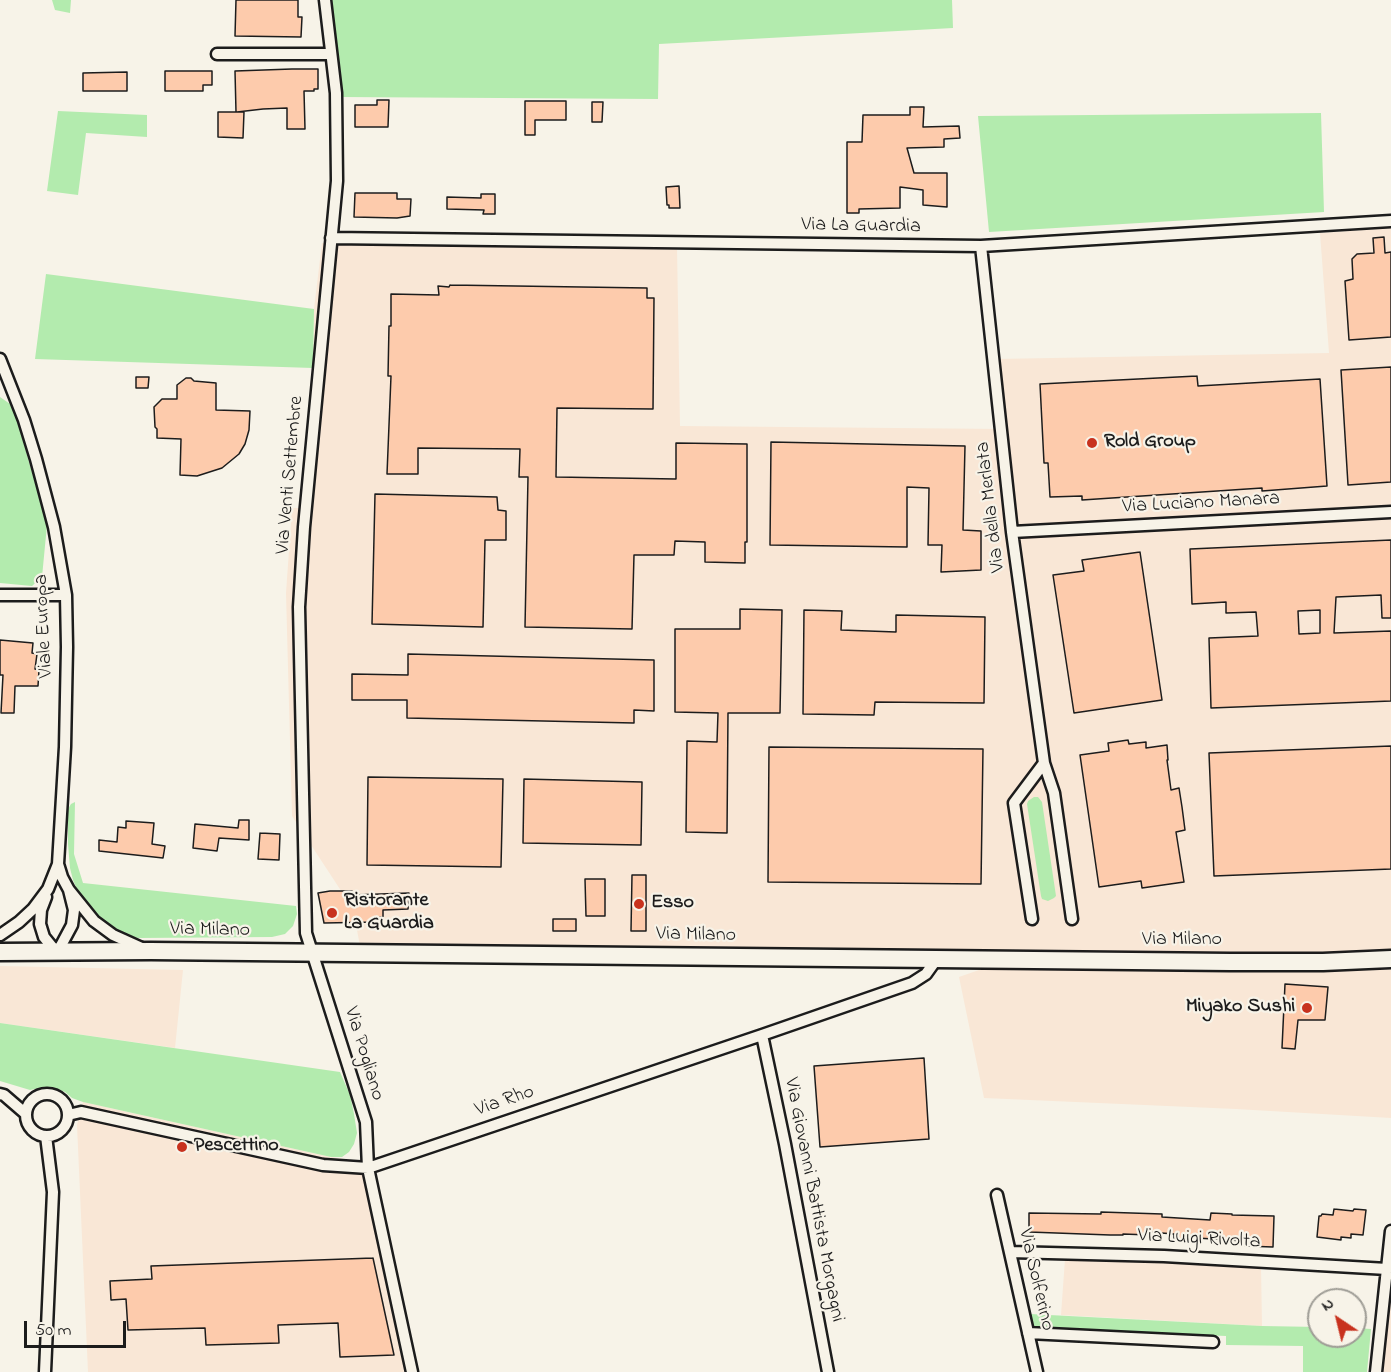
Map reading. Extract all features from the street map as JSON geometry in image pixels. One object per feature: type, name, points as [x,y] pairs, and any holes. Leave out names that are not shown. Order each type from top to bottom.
[{"type":"main road","name":"Via Milano","points":[[0,952],[151,951],[1230,962],[1391,959]]},
{"type":"street","name":"Via Venti Settembre","points":[[312,953],[306,933],[299,607],[304,527],[337,180],[336,93],[325,0]]},
{"type":"street","points":[[217,54],[331,54]]},
{"type":"street","name":"Via La Guardia","points":[[331,238],[981,246],[1391,221]]},
{"type":"street","name":"Via della Merlata","points":[[981,246],[1012,532],[1044,763],[1054,793],[1072,919]]},
{"type":"street","name":"Viale Europa","points":[[0,359],[24,420],[47,496],[66,595],[67,647],[65,747],[58,864],[48,889],[33,909],[0,935]]},
{"type":"street","name":"Via Luciano Manara","points":[[1012,532],[1391,512]]},
{"type":"street","points":[[0,595],[66,595]]},
{"type":"street","points":[[1032,919],[1014,803],[1044,763]]},
{"type":"street","name":"Viale Europa","points":[[58,864],[69,890],[94,921],[113,935],[151,951]]},
{"type":"street","points":[[48,889],[40,924],[44,937],[57,953],[72,925],[74,910],[69,890]]},
{"type":"street","name":"Via Pogliano","points":[[312,953],[366,1122],[368,1168],[412,1372]]},
{"type":"street","name":"Via Rho","points":[[68,1115],[81,1112],[323,1165],[368,1168],[912,983],[926,974],[936,960]]},
{"type":"street","name":"Via Giovanni Battista Morgagni","points":[[762,1035],[828,1372]]},
{"type":"street","points":[[0,1094],[26,1114]]},
{"type":"street","points":[[51,1094],[63,1102],[68,1115],[64,1127],[59,1132],[46,1136],[34,1131],[26,1114],[27,1107],[37,1096],[51,1094]]},
{"type":"street","points":[[45,1372],[53,1192],[46,1136]]},
{"type":"street","name":"Via Solferino","points":[[997,1195],[1037,1372]]},
{"type":"street","points":[[1376,1372],[1391,1231]]},
{"type":"street","name":"Via Luigi Rivolta","points":[[1010,1252],[1164,1256],[1387,1269]]},
{"type":"street","points":[[1029,1333],[1213,1342]]},
{"type":"shaded area","points":[[1391,228],[1391,955],[360,946],[353,909],[292,816],[286,593],[292,508],[299,508],[313,368],[314,309],[322,243],[677,247],[680,426],[1003,429],[996,359],[1329,353],[1320,233]]},
{"type":"shaded area","points":[[0,966],[183,970],[175,1048],[0,1023]]},
{"type":"shaded area","points":[[1391,969],[1391,1118],[984,1098],[959,977],[979,970]]},
{"type":"shaded area","points":[[83,1102],[331,1157],[363,1162],[405,1372],[88,1372],[77,1125]]},
{"type":"shaded area","points":[[1065,1259],[1261,1266],[1262,1326],[1061,1315]]},
{"type":"shaded area","points":[[1391,1272],[1391,1372],[1380,1372]]},
{"type":"green space","points":[[52,0],[71,0],[70,13],[55,10]]},
{"type":"green space","points":[[328,0],[952,0],[953,28],[659,44],[658,99],[341,97]]},
{"type":"green space","points":[[58,111],[147,115],[147,137],[86,133],[78,195],[47,191]]},
{"type":"green space","points":[[1321,113],[1324,212],[989,232],[978,116]]},
{"type":"green space","points":[[46,274],[314,309],[313,368],[35,359]]},
{"type":"green space","points":[[0,397],[13,406],[47,525],[42,577],[32,586],[0,583]]},
{"type":"green space","points":[[1034,797],[1038,797],[1042,802],[1056,896],[1048,901],[1042,899],[1041,896],[1027,804]]},
{"type":"green space","points":[[75,802],[74,854],[83,883],[296,906],[297,914],[293,926],[285,934],[272,937],[138,938],[121,932],[94,913],[78,892],[73,880],[68,844],[68,809]]},
{"type":"green space","points":[[0,1023],[340,1072],[350,1095],[354,1114],[357,1133],[354,1144],[342,1157],[331,1157],[83,1102],[55,1088],[44,1087],[30,1090],[0,1081]]},
{"type":"green space","points":[[1030,1314],[1307,1327],[1307,1348],[1367,1348],[1367,1329],[1371,1329],[1367,1372],[1303,1372],[1303,1346],[1226,1345],[1226,1336],[1034,1328]]},
{"type":"building","points":[[236,0],[298,0],[298,17],[302,17],[301,37],[235,36]]},
{"type":"building","points":[[318,69],[318,89],[304,91],[305,129],[287,129],[287,108],[263,109],[237,112],[244,112],[243,138],[218,137],[218,112],[236,112],[235,71]]},
{"type":"building","points":[[165,71],[212,71],[212,85],[203,85],[203,91],[165,91]]},
{"type":"building","points":[[127,72],[127,91],[83,91],[83,73]]},
{"type":"building","points":[[377,100],[389,100],[388,127],[355,127],[355,105],[377,105]]},
{"type":"building","points":[[525,101],[566,101],[566,120],[535,120],[535,135],[525,135]]},
{"type":"building","points":[[592,102],[603,102],[602,122],[592,122]]},
{"type":"building","points":[[910,107],[924,107],[923,127],[959,126],[960,138],[944,139],[944,147],[907,148],[914,173],[947,173],[947,207],[923,205],[923,190],[900,187],[900,208],[859,209],[859,213],[847,213],[847,142],[862,142],[863,115],[910,115]]},
{"type":"building","points":[[679,186],[680,208],[669,208],[666,187]]},
{"type":"building","points":[[355,193],[397,193],[397,199],[411,199],[410,216],[354,217]]},
{"type":"building","points":[[481,194],[495,194],[495,214],[483,214],[484,210],[447,209],[447,197],[481,198]]},
{"type":"building","points":[[1384,237],[1385,253],[1391,252],[1391,337],[1349,340],[1345,281],[1353,279],[1352,259],[1357,254],[1374,253],[1373,238]]},
{"type":"building","points":[[450,285],[647,288],[647,298],[654,298],[653,409],[557,408],[556,477],[676,479],[676,443],[747,444],[745,563],[705,562],[705,542],[675,541],[674,555],[634,555],[632,629],[525,627],[528,477],[519,477],[520,449],[418,448],[418,474],[387,474],[391,376],[388,376],[391,294],[439,295],[438,286],[449,287]]},
{"type":"building","points":[[1391,367],[1391,482],[1348,485],[1341,370]]},
{"type":"building","points":[[1197,376],[1198,386],[1320,379],[1327,486],[1082,500],[1082,496],[1050,497],[1048,463],[1044,463],[1040,384]]},
{"type":"building","points":[[136,377],[149,377],[148,388],[136,388]]},
{"type":"building","points":[[186,378],[216,383],[216,410],[250,411],[249,430],[239,454],[222,468],[197,476],[180,475],[181,439],[157,438],[155,427],[154,407],[162,399],[177,399],[177,385]]},
{"type":"building","points":[[771,442],[965,446],[963,530],[981,531],[981,570],[941,572],[942,545],[928,545],[929,488],[907,487],[907,547],[770,545]]},
{"type":"building","points":[[375,494],[497,497],[498,510],[506,511],[506,540],[485,540],[483,627],[372,624]]},
{"type":"building","points":[[1391,540],[1391,618],[1382,618],[1381,595],[1336,597],[1334,633],[1391,631],[1391,701],[1211,708],[1209,638],[1258,636],[1256,612],[1226,613],[1226,602],[1192,604],[1190,549]],"holes":[[[1320,610],[1320,633],[1299,634],[1298,611]]]},
{"type":"building","points":[[1140,552],[1162,700],[1074,713],[1053,575],[1084,571],[1082,560]]},
{"type":"building","points":[[740,609],[782,610],[780,713],[728,713],[727,833],[686,832],[687,741],[717,742],[718,713],[675,712],[675,629],[740,629]]},
{"type":"building","points":[[804,610],[842,611],[841,630],[896,632],[896,615],[985,617],[984,703],[875,702],[874,715],[803,714]]},
{"type":"building","points":[[0,640],[33,643],[32,653],[37,654],[35,669],[39,670],[38,686],[15,686],[14,713],[1,713],[3,675],[0,675]]},
{"type":"building","points":[[408,654],[654,660],[654,711],[634,710],[634,723],[407,718],[407,700],[352,700],[352,674],[408,675]]},
{"type":"building","points":[[1128,740],[1129,744],[1146,742],[1146,748],[1167,745],[1171,790],[1179,788],[1185,830],[1176,832],[1184,882],[1142,888],[1141,881],[1099,887],[1080,755],[1109,751],[1108,743]]},
{"type":"building","points":[[1391,746],[1391,869],[1214,876],[1209,753]]},
{"type":"building","points":[[769,747],[983,749],[981,884],[768,882]]},
{"type":"building","points":[[368,777],[503,779],[501,867],[367,865]]},
{"type":"building","points":[[524,779],[642,782],[641,845],[523,843]]},
{"type":"building","points":[[239,820],[249,820],[249,840],[219,838],[217,851],[193,848],[195,824],[238,828]]},
{"type":"building","points":[[126,821],[154,823],[152,844],[165,846],[163,858],[99,851],[99,840],[117,842],[118,827],[126,828]]},
{"type":"building","points":[[260,833],[280,834],[279,860],[258,859]]},
{"type":"building","points":[[632,875],[646,875],[646,931],[631,931]]},
{"type":"building","points":[[585,879],[605,879],[605,916],[586,916]]},
{"type":"building","points":[[352,891],[352,895],[409,893],[408,909],[383,910],[383,917],[376,918],[376,922],[324,923],[318,893]]},
{"type":"building","points":[[553,919],[576,919],[576,931],[553,931]]},
{"type":"building","points":[[1285,984],[1328,987],[1325,1020],[1298,1020],[1295,1049],[1282,1048]]},
{"type":"building","points":[[924,1058],[929,1139],[820,1147],[814,1066]]},
{"type":"building","points":[[1334,1209],[1366,1210],[1363,1235],[1351,1234],[1351,1238],[1341,1237],[1341,1240],[1317,1237],[1319,1216],[1333,1215]]},
{"type":"building","points":[[1101,1212],[1162,1214],[1162,1217],[1210,1220],[1211,1213],[1274,1216],[1273,1247],[1245,1246],[1245,1241],[1174,1239],[1174,1234],[1149,1232],[1149,1235],[1110,1235],[1029,1232],[1029,1213],[1101,1214]]},
{"type":"building","points":[[373,1258],[394,1355],[340,1357],[338,1323],[278,1325],[279,1343],[206,1345],[205,1328],[128,1330],[126,1299],[111,1300],[110,1281],[152,1279],[151,1266]]},
{"type":"place","name":"Rold Group","points":[[1092,443]]},
{"type":"place","name":"Esso","points":[[639,904]]},
{"type":"place","name":"Ristorante La Guardia","points":[[332,913]]},
{"type":"place","name":"Miyako Sushi","points":[[1307,1008]]},
{"type":"place","name":"Pescettino","points":[[182,1147]]}]
